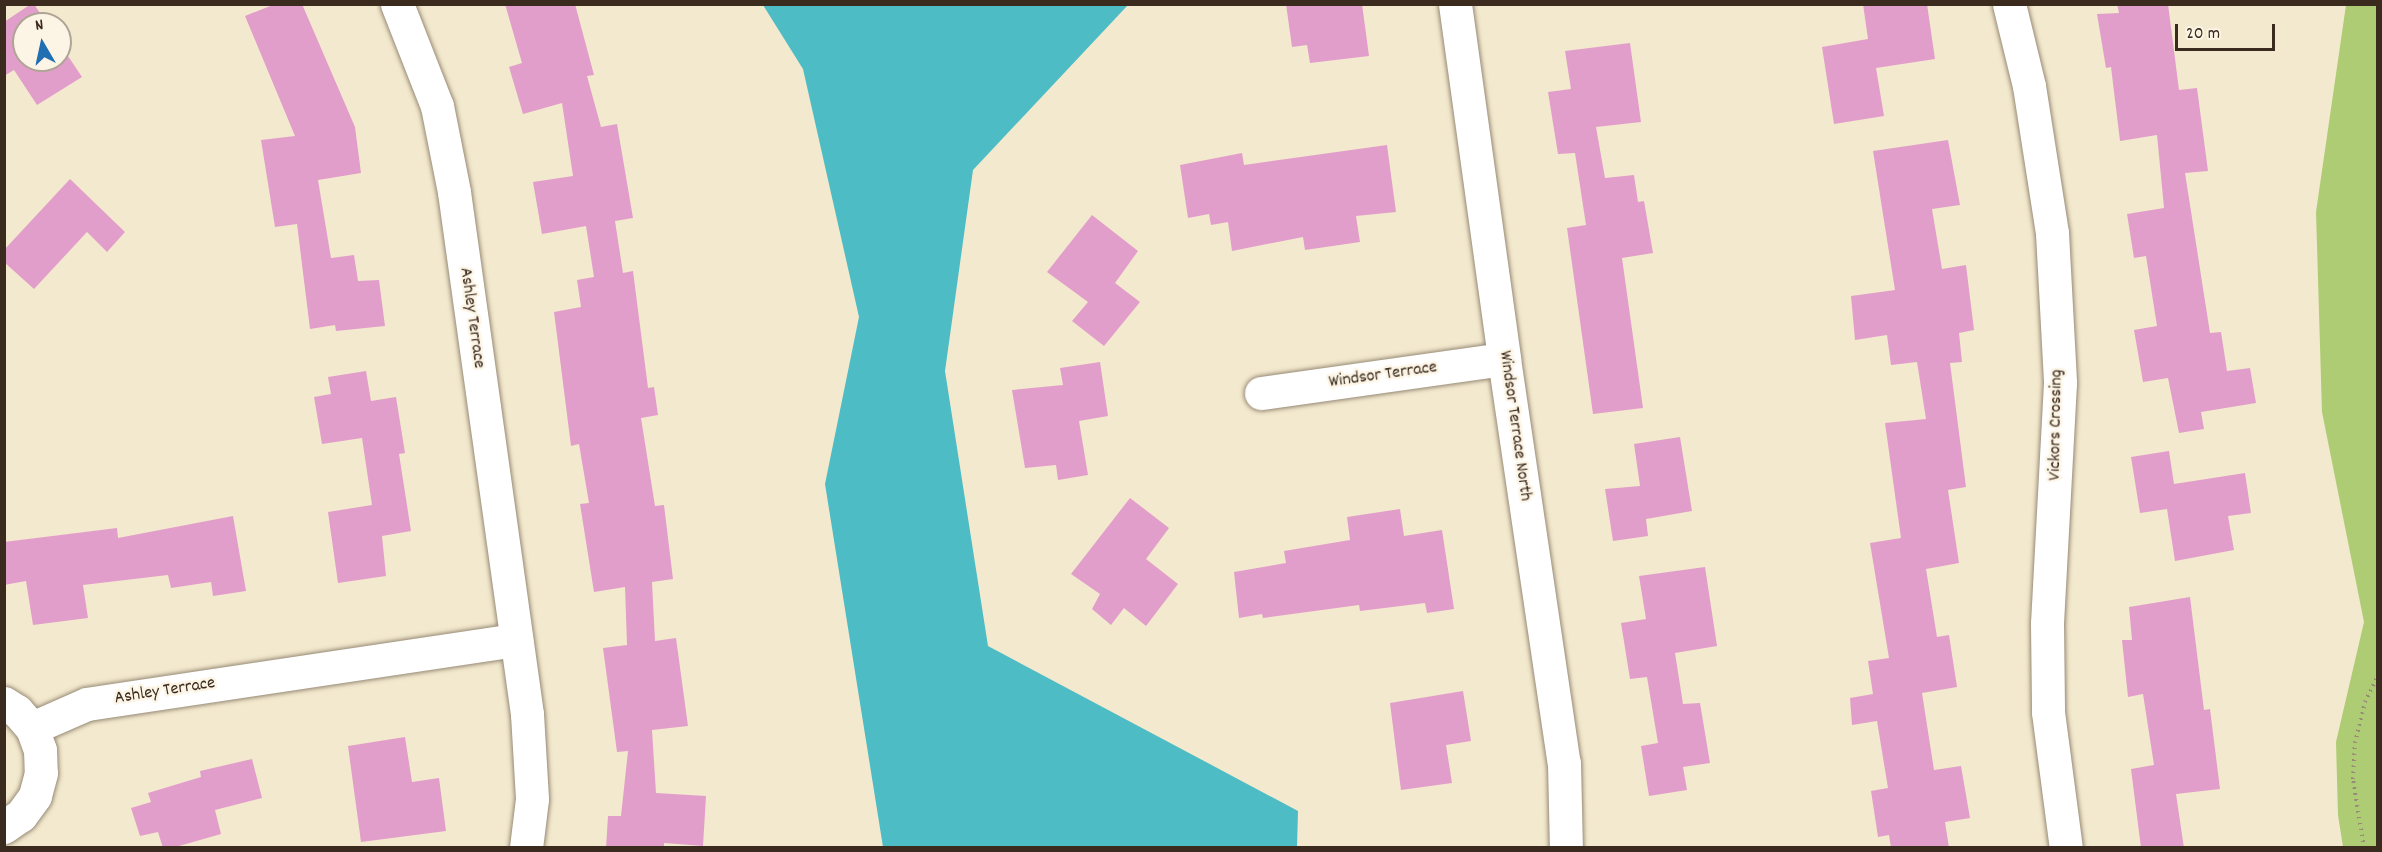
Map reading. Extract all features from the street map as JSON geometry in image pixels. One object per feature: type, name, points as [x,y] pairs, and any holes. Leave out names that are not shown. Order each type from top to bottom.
[{"type":"street","name":"Ashley Terrace","points":[[397,4],[437,106],[454,192],[527,714],[532,799],[525,848]]},
{"type":"street","name":"Windsor Terrace North","points":[[1455,4],[1504,359],[1564,763],[1566,848]]},
{"type":"street","name":"Vickors Crossing","points":[[2009,4],[2029,86],[2052,233],[2060,382],[2047,624],[2048,712],[2066,848]]},
{"type":"street","name":"Windsor Terrace","points":[[1261,393],[1504,359]]},
{"type":"street","name":"Ashley Terrace","points":[[32,728],[87,704],[516,639]]},
{"type":"street","points":[[4,703],[16,711],[32,728],[40,750],[41,773],[35,796],[21,815],[4,827]]},
{"type":"path","points":[[2364,848],[2353,778],[2355,743],[2365,702],[2378,675]]},
{"type":"green space","points":[[2346,5],[2378,5],[2377,848],[2343,847],[2338,815],[2336,742],[2364,622],[2322,412],[2316,212]]},
{"type":"water","points":[[763,5],[1128,5],[973,170],[945,371],[988,646],[1298,811],[1297,847],[883,847],[825,484],[859,317],[803,69]]},
{"type":"building","points":[[34,4],[39,12],[19,12]]},
{"type":"building","points":[[275,4],[302,4],[355,127],[361,173],[318,180],[331,258],[354,255],[358,281],[379,280],[385,326],[336,331],[335,325],[310,329],[297,224],[275,227],[261,140],[295,136],[245,16]]},
{"type":"building","points":[[505,4],[575,4],[594,75],[587,76],[601,127],[617,124],[633,218],[615,221],[623,273],[633,271],[648,388],[654,387],[658,415],[641,418],[655,506],[664,505],[673,579],[652,582],[655,641],[676,638],[688,726],[652,730],[656,793],[706,796],[703,846],[664,843],[664,848],[606,848],[608,816],[621,816],[628,751],[617,752],[603,648],[627,645],[625,587],[594,592],[580,504],[589,503],[579,444],[571,446],[554,312],[581,307],[577,280],[594,277],[586,226],[542,234],[533,182],[573,176],[562,103],[523,114],[509,67],[522,63]]},
{"type":"building","points":[[1286,4],[1362,4],[1369,56],[1310,63],[1307,45],[1292,47]]},
{"type":"building","points":[[1863,4],[1927,4],[1935,59],[1876,68],[1884,116],[1834,124],[1822,47],[1868,39]]},
{"type":"building","points":[[2117,4],[2168,4],[2179,90],[2197,88],[2208,171],[2185,173],[2210,333],[2221,332],[2227,371],[2250,368],[2256,403],[2201,412],[2204,429],[2179,433],[2168,378],[2143,382],[2134,330],[2157,326],[2146,256],[2134,258],[2127,214],[2164,208],[2157,135],[2120,141],[2111,67],[2106,68],[2097,14],[2119,13]]},
{"type":"building","points":[[12,17],[12,71],[4,76],[4,22]]},
{"type":"building","points":[[1630,43],[1641,122],[1596,127],[1605,178],[1634,175],[1638,202],[1644,201],[1653,253],[1622,258],[1643,408],[1593,414],[1567,228],[1586,225],[1575,153],[1558,154],[1548,92],[1571,89],[1565,51]]},
{"type":"building","points":[[72,62],[82,77],[37,105],[15,72],[72,72]]},
{"type":"building","points":[[1948,140],[1960,205],[1932,209],[1942,269],[1966,265],[1974,330],[1959,333],[1962,362],[1950,363],[1966,487],[1948,490],[1959,563],[1926,569],[1937,637],[1949,635],[1957,687],[1922,693],[1934,770],[1961,766],[1970,818],[1945,822],[1949,848],[1891,848],[1889,835],[1878,837],[1871,791],[1888,788],[1877,721],[1852,725],[1850,698],[1873,694],[1868,661],[1889,658],[1870,543],[1901,538],[1885,423],[1926,419],[1917,362],[1891,365],[1887,335],[1855,340],[1851,296],[1895,290],[1873,151]]},
{"type":"building","points":[[1387,145],[1396,212],[1356,216],[1360,242],[1305,250],[1303,237],[1232,251],[1228,222],[1211,225],[1209,214],[1188,218],[1180,165],[1242,153],[1244,165]]},
{"type":"building","points":[[70,179],[125,232],[107,252],[87,232],[34,289],[4,262],[4,250]]},
{"type":"building","points":[[1092,215],[1138,251],[1115,283],[1140,302],[1104,346],[1072,321],[1088,302],[1047,272]]},
{"type":"building","points":[[1100,362],[1108,416],[1079,421],[1088,475],[1058,480],[1056,465],[1025,468],[1012,390],[1063,385],[1060,368]]},
{"type":"building","points":[[366,371],[371,401],[396,397],[405,453],[399,454],[411,531],[382,536],[386,576],[338,583],[328,512],[372,505],[362,438],[322,444],[314,397],[331,394],[328,377]]},
{"type":"building","points":[[1680,437],[1692,511],[1646,519],[1648,536],[1613,541],[1605,489],[1640,486],[1634,444]]},
{"type":"building","points":[[2169,451],[2174,484],[2245,473],[2251,513],[2228,516],[2234,550],[2175,561],[2167,509],[2140,513],[2131,457]]},
{"type":"building","points":[[1130,498],[1169,528],[1146,559],[1178,584],[1146,626],[1124,608],[1111,625],[1092,609],[1100,594],[1071,574]]},
{"type":"building","points":[[1400,509],[1404,536],[1442,530],[1454,609],[1427,613],[1425,603],[1360,611],[1359,605],[1263,618],[1262,614],[1239,618],[1234,572],[1286,563],[1284,551],[1350,540],[1347,517]]},
{"type":"building","points":[[233,516],[246,591],[213,596],[211,582],[171,588],[168,575],[83,585],[88,618],[33,625],[26,581],[4,585],[4,542],[117,528],[118,538]]},
{"type":"building","points":[[1705,567],[1717,646],[1675,653],[1683,704],[1700,703],[1710,763],[1683,767],[1687,790],[1649,796],[1641,746],[1658,743],[1647,677],[1630,679],[1621,623],[1646,619],[1639,576]]},
{"type":"building","points":[[2190,597],[2204,710],[2210,709],[2220,789],[2176,794],[2184,848],[2141,848],[2131,769],[2154,765],[2143,694],[2128,697],[2122,640],[2132,640],[2129,607]]},
{"type":"building","points":[[1463,691],[1471,741],[1446,745],[1452,783],[1401,790],[1390,703]]},
{"type":"building","points":[[405,737],[412,782],[439,778],[446,831],[361,842],[348,746]]},
{"type":"building","points":[[252,759],[262,798],[215,810],[221,834],[172,848],[163,848],[158,832],[140,836],[131,808],[151,802],[148,793],[201,777],[200,771]]}]
